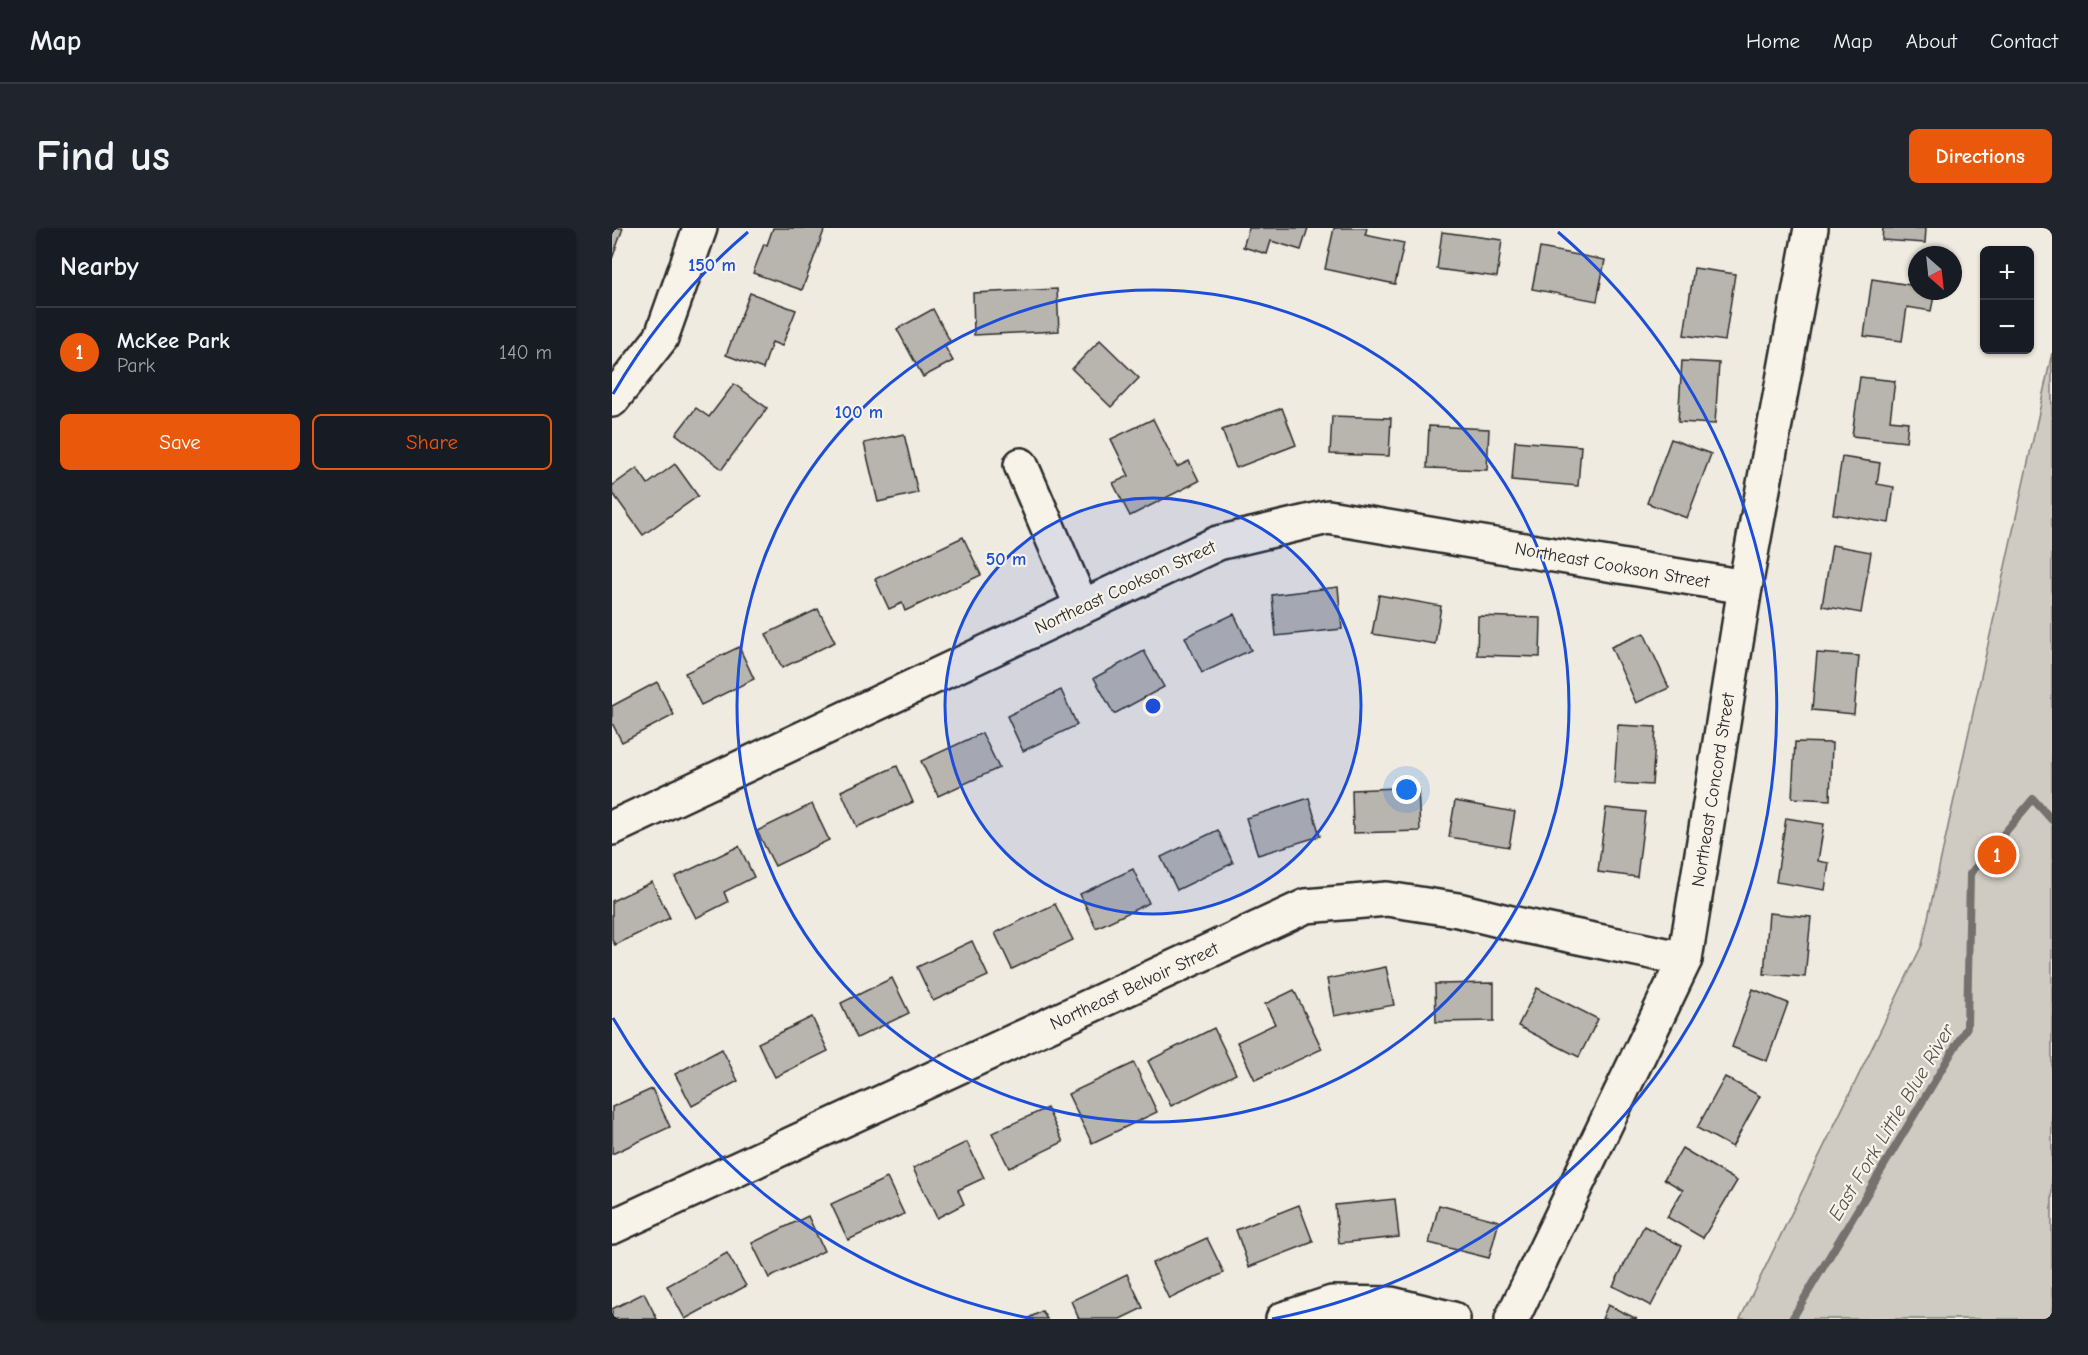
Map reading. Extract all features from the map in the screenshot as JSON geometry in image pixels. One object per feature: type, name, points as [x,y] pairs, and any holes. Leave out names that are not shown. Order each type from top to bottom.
[{"type":"street","points":[[612,400],[661,338],[700,228]]},
{"type":"street","name":"Northeast Concord Street","points":[[1512,1319],[1685,959],[1745,588],[1811,228]]},
{"type":"street","points":[[1022,465],[1082,607]]},
{"type":"street","name":"Northeast Cookson Street","points":[[612,828],[1218,543],[1329,517],[1745,588]]},
{"type":"street","name":"Northeast Belvoir Street","points":[[612,1227],[1306,906],[1387,899],[1458,910],[1685,959]]},
{"type":"street","points":[[1283,1319],[1332,1303],[1391,1304],[1453,1319]]},
{"type":"shaded area","points":[[2052,353],[2052,1319],[1740,1319],[1922,945]]},
{"type":"building","points":[[612,228],[623,228],[612,259]]},
{"type":"building","points":[[773,228],[825,228],[802,290],[753,273]]},
{"type":"building","points":[[1249,228],[1308,228],[1301,250],[1271,241],[1267,254],[1243,247]]},
{"type":"building","points":[[1334,228],[1367,228],[1365,235],[1404,243],[1395,284],[1325,269]]},
{"type":"building","points":[[1883,228],[1926,228],[1925,243],[1882,240]]},
{"type":"building","points":[[1442,232],[1502,240],[1497,277],[1437,269]]},
{"type":"building","points":[[1540,248],[1605,260],[1597,301],[1532,289]]},
{"type":"building","points":[[1694,268],[1735,274],[1725,341],[1684,335]]},
{"type":"building","points":[[1872,279],[1908,285],[1908,300],[1933,300],[1931,311],[1907,307],[1902,341],[1864,336]]},
{"type":"building","points":[[1057,289],[1059,331],[974,335],[973,293]]},
{"type":"building","points":[[750,293],[796,310],[782,346],[772,342],[763,369],[726,355]]},
{"type":"building","points":[[933,309],[950,341],[944,345],[953,361],[923,377],[897,329]]},
{"type":"building","points":[[1100,340],[1139,378],[1111,407],[1072,369]]},
{"type":"building","points":[[1682,361],[1719,363],[1715,424],[1678,422]]},
{"type":"building","points":[[1860,377],[1895,381],[1890,420],[1908,422],[1906,442],[1852,436]]},
{"type":"building","points":[[734,384],[767,408],[722,469],[676,434],[696,408],[709,417]]},
{"type":"building","points":[[1282,408],[1296,445],[1236,468],[1222,430]]},
{"type":"building","points":[[1332,416],[1391,418],[1389,456],[1330,454]]},
{"type":"building","points":[[1153,419],[1177,467],[1189,461],[1199,481],[1130,516],[1113,483],[1129,476],[1111,439]]},
{"type":"building","points":[[1429,426],[1489,429],[1487,470],[1427,468]]},
{"type":"building","points":[[904,434],[918,493],[878,502],[864,443]]},
{"type":"building","points":[[1671,439],[1711,454],[1687,518],[1647,503]]},
{"type":"building","points":[[1515,441],[1581,446],[1578,486],[1512,480]]},
{"type":"building","points":[[1842,457],[1880,463],[1877,484],[1894,487],[1889,523],[1833,514]]},
{"type":"building","points":[[675,464],[698,496],[643,535],[612,492],[612,486],[637,468],[648,484]]},
{"type":"building","points":[[963,537],[981,575],[905,611],[902,603],[889,609],[875,579]]},
{"type":"building","points":[[1832,545],[1871,552],[1861,613],[1822,606]]},
{"type":"building","points":[[1338,587],[1342,629],[1276,636],[1272,595]]},
{"type":"building","points":[[1379,595],[1441,606],[1435,644],[1372,634]]},
{"type":"building","points":[[818,609],[835,642],[782,668],[766,634]]},
{"type":"building","points":[[1234,614],[1251,650],[1202,673],[1185,637]]},
{"type":"building","points":[[1478,616],[1541,618],[1540,657],[1477,655]]},
{"type":"building","points":[[1644,633],[1669,688],[1636,703],[1611,647]]},
{"type":"building","points":[[739,647],[754,679],[701,705],[685,673]]},
{"type":"building","points":[[1144,651],[1164,687],[1114,714],[1094,678]]},
{"type":"building","points":[[1817,653],[1859,656],[1854,714],[1812,710]]},
{"type":"building","points":[[657,682],[674,715],[622,742],[612,723],[612,706]]},
{"type":"building","points":[[1061,690],[1077,725],[1023,751],[1007,716]]},
{"type":"building","points":[[1618,725],[1656,727],[1652,785],[1614,783]]},
{"type":"building","points":[[982,733],[999,768],[938,796],[921,761]]},
{"type":"building","points":[[1795,742],[1832,743],[1830,800],[1792,798]]},
{"type":"building","points":[[897,766],[913,802],[857,827],[841,791]]},
{"type":"building","points":[[1418,787],[1420,831],[1353,833],[1352,790]]},
{"type":"building","points":[[1309,798],[1320,836],[1258,855],[1246,818]]},
{"type":"building","points":[[1455,801],[1515,812],[1509,847],[1449,837]]},
{"type":"building","points":[[812,804],[829,840],[775,866],[757,831]]},
{"type":"building","points":[[1606,808],[1645,812],[1637,877],[1598,872]]},
{"type":"building","points":[[1786,818],[1824,824],[1818,861],[1829,863],[1825,890],[1776,882]]},
{"type":"building","points":[[1218,830],[1233,863],[1177,890],[1161,857]]},
{"type":"building","points":[[739,846],[754,877],[724,892],[728,902],[696,918],[675,877]]},
{"type":"building","points":[[1133,869],[1149,903],[1096,928],[1080,894]]},
{"type":"building","points":[[652,882],[670,918],[615,945],[612,940],[612,901]]},
{"type":"building","points":[[1055,904],[1073,940],[1012,969],[995,933]]},
{"type":"building","points":[[1769,913],[1811,917],[1805,977],[1764,974]]},
{"type":"building","points":[[972,941],[988,976],[933,1001],[917,967]]},
{"type":"building","points":[[1386,967],[1394,1005],[1334,1016],[1327,979]]},
{"type":"building","points":[[892,978],[909,1013],[857,1038],[841,1003]]},
{"type":"building","points":[[1494,983],[1494,1021],[1436,1022],[1435,984]]},
{"type":"building","points":[[1537,988],[1598,1019],[1579,1057],[1518,1026]]},
{"type":"building","points":[[1753,989],[1788,1003],[1767,1061],[1732,1047]]},
{"type":"building","points":[[1294,990],[1322,1049],[1255,1080],[1237,1042],[1275,1024],[1265,1004]]},
{"type":"building","points":[[812,1017],[828,1051],[775,1077],[758,1043]]},
{"type":"building","points":[[1214,1028],[1236,1074],[1171,1106],[1148,1061]]},
{"type":"building","points":[[722,1049],[738,1081],[692,1106],[675,1074]]},
{"type":"building","points":[[1134,1063],[1157,1112],[1092,1143],[1068,1094]]},
{"type":"building","points":[[1725,1077],[1760,1096],[1732,1147],[1697,1128]]},
{"type":"building","points":[[652,1089],[670,1127],[612,1154],[612,1107]]},
{"type":"building","points":[[1047,1108],[1063,1142],[1009,1168],[992,1133]]},
{"type":"building","points":[[967,1142],[984,1178],[958,1190],[964,1204],[937,1218],[913,1168]]},
{"type":"building","points":[[1682,1148],[1737,1181],[1703,1238],[1667,1217],[1683,1190],[1664,1179]]},
{"type":"building","points":[[887,1178],[904,1214],[848,1240],[831,1204]]},
{"type":"building","points":[[1395,1199],[1399,1237],[1339,1243],[1335,1205]]},
{"type":"building","points":[[1299,1205],[1313,1242],[1249,1267],[1236,1230]]},
{"type":"building","points":[[1439,1205],[1499,1221],[1489,1258],[1429,1243]]},
{"type":"building","points":[[808,1216],[824,1251],[769,1278],[752,1243]]},
{"type":"building","points":[[1644,1226],[1682,1246],[1651,1306],[1613,1286]]},
{"type":"building","points":[[1207,1238],[1224,1273],[1169,1299],[1152,1263]]},
{"type":"building","points":[[727,1253],[746,1286],[685,1319],[667,1286]]},
{"type":"building","points":[[1127,1274],[1143,1308],[1120,1319],[1079,1319],[1071,1301]]},
{"type":"building","points":[[644,1293],[657,1319],[612,1319],[612,1309]]},
{"type":"building","points":[[1608,1305],[1637,1319],[1602,1319]]},
{"type":"building","points":[[1042,1311],[1047,1319],[1027,1319]]},
{"type":"waterway","name":"East Fork Little Blue River","points":[[1792,1319],[1967,1027],[1970,874],[2033,799],[2052,820]]},
{"type":"place","name":"McKee Park","points":[[1997,855]]}]
